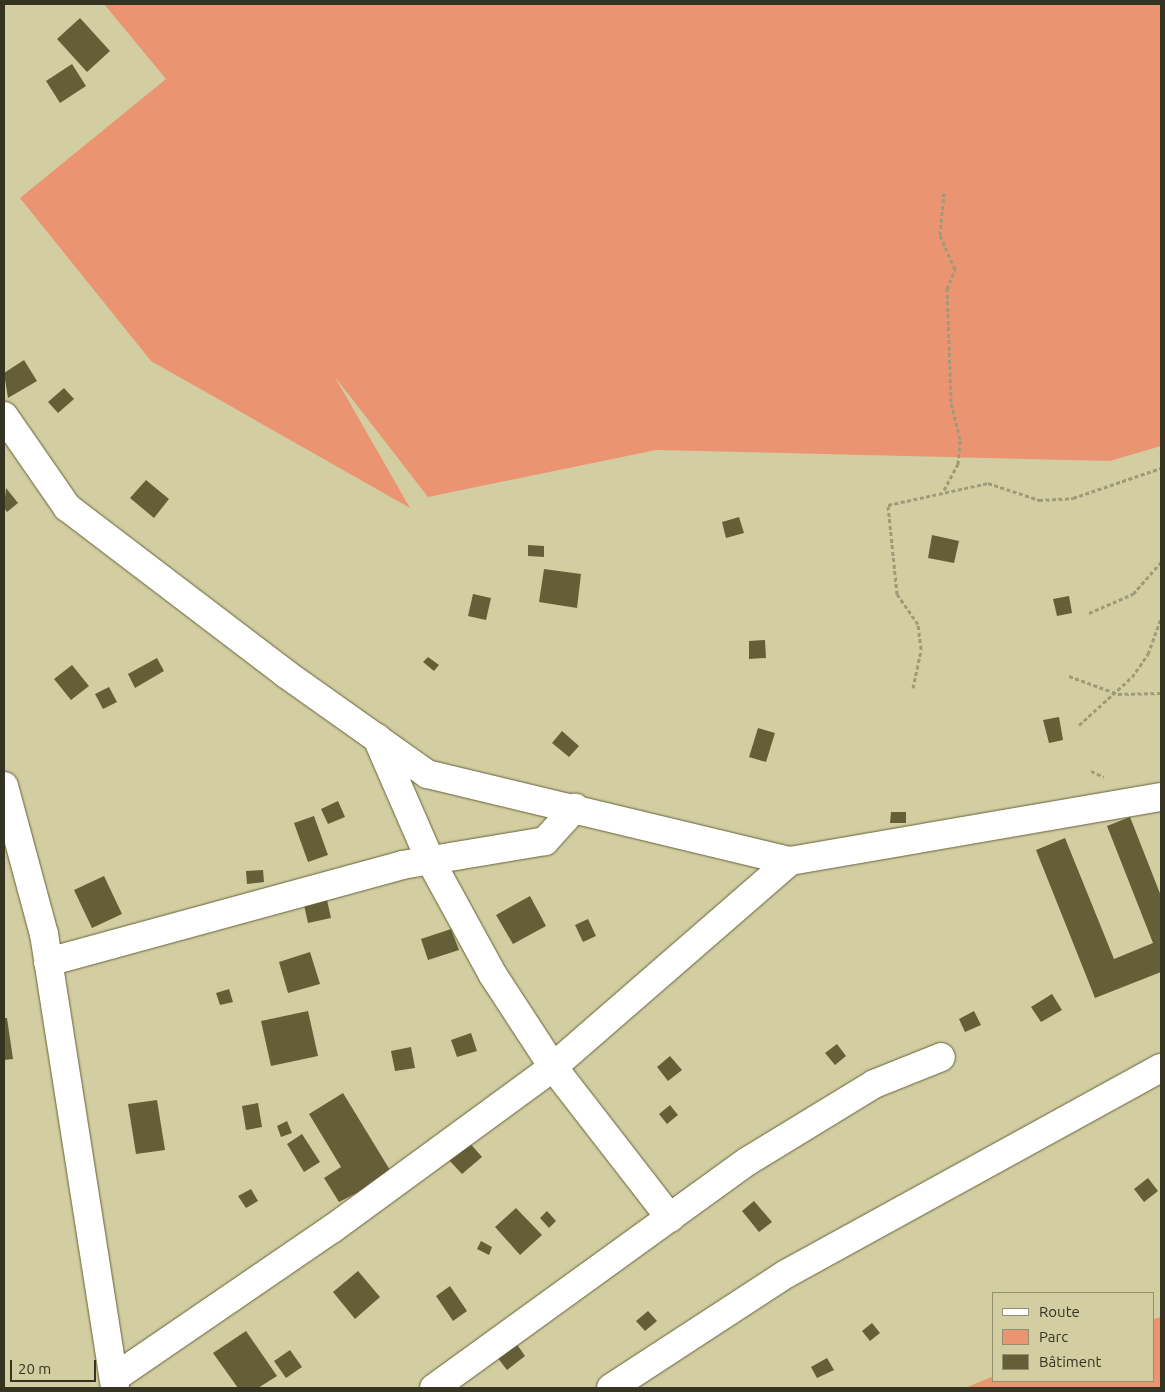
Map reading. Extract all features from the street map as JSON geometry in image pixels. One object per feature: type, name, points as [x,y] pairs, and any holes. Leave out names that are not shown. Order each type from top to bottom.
[{"type":"street","points":[[4,416],[67,507],[427,774],[575,808],[790,862],[1161,798]]},
{"type":"street","points":[[377,738],[430,860],[493,975],[553,1067],[670,1218]]},
{"type":"street","points":[[4,786],[48,962],[114,1383],[332,1229],[553,1067],[790,862]]},
{"type":"street","points":[[48,962],[430,860],[545,841],[575,808]]},
{"type":"street","points":[[434,1388],[748,1161],[874,1084],[941,1057]]},
{"type":"street","points":[[610,1388],[786,1274],[1161,1068]]},
{"type":"path","points":[[944,193],[940,235],[955,269],[947,289],[951,402],[960,439],[958,464],[944,490]]},
{"type":"path","points":[[914,688],[921,649],[918,624],[897,594],[888,505],[944,490],[988,483],[1039,500],[1073,498],[1161,468]]},
{"type":"path","points":[[1089,613],[1133,594],[1161,562]]},
{"type":"path","points":[[1079,725],[1118,694],[1148,654],[1161,618]]},
{"type":"path","points":[[1070,676],[1118,694],[1161,693]]},
{"type":"green space","points":[[104,4],[1161,4],[1161,446],[1110,461],[656,450],[428,497],[335,377],[410,508],[151,361],[20,198],[166,79]]},
{"type":"green space","points":[[1161,1317],[1161,1388],[965,1388],[992,1377],[992,1382],[1155,1382],[1155,1319]]},
{"type":"building","points":[[80,18],[110,51],[87,72],[57,39]]},
{"type":"building","points":[[72,64],[86,86],[60,103],[46,81]]},
{"type":"building","points":[[24,360],[37,381],[8,398],[4,373]]},
{"type":"building","points":[[64,388],[74,399],[58,413],[48,402]]},
{"type":"building","points":[[146,480],[169,499],[154,518],[130,498]]},
{"type":"building","points":[[6,488],[18,503],[7,512],[4,508]]},
{"type":"building","points":[[739,517],[744,533],[726,538],[722,522]]},
{"type":"building","points":[[932,535],[959,541],[954,563],[928,558]]},
{"type":"building","points":[[528,545],[544,546],[544,557],[528,556]]},
{"type":"building","points":[[544,569],[581,574],[577,608],[539,602]]},
{"type":"building","points":[[473,594],[491,598],[486,620],[468,616]]},
{"type":"building","points":[[1069,596],[1072,613],[1057,616],[1053,599]]},
{"type":"building","points":[[765,640],[766,658],[749,659],[749,641]]},
{"type":"building","points":[[428,657],[439,665],[434,671],[423,662]]},
{"type":"building","points":[[157,658],[164,671],[135,688],[128,674]]},
{"type":"building","points":[[72,665],[89,686],[71,700],[54,679]]},
{"type":"building","points":[[109,687],[117,702],[103,709],[95,694]]},
{"type":"building","points":[[1059,717],[1063,740],[1049,743],[1043,720]]},
{"type":"building","points":[[758,728],[775,733],[766,762],[749,757]]},
{"type":"building","points":[[562,731],[579,746],[569,757],[552,743]]},
{"type":"building","points":[[338,801],[345,817],[328,824],[321,809]]},
{"type":"building","points":[[891,812],[906,812],[906,823],[890,823]]},
{"type":"building","points":[[314,816],[328,855],[308,862],[294,823]]},
{"type":"building","points":[[1130,817],[1161,896],[1161,972],[1095,998],[1036,850],[1065,838],[1114,959],[1153,943],[1107,826]]},
{"type":"building","points":[[263,870],[264,882],[247,884],[246,871]]},
{"type":"building","points":[[104,876],[122,914],[92,928],[74,890]]},
{"type":"building","points":[[530,896],[546,926],[513,944],[496,915]]},
{"type":"building","points":[[327,900],[331,918],[308,923],[304,905]]},
{"type":"building","points":[[588,919],[596,936],[583,942],[575,925]]},
{"type":"building","points":[[451,929],[459,950],[428,960],[421,939]]},
{"type":"building","points":[[310,952],[320,984],[288,993],[279,962]]},
{"type":"building","points":[[229,989],[233,1002],[220,1005],[216,993]]},
{"type":"building","points":[[1052,994],[1062,1010],[1041,1022],[1031,1007]]},
{"type":"building","points":[[308,1011],[318,1056],[271,1066],[261,1021]]},
{"type":"building","points":[[974,1011],[981,1025],[965,1032],[959,1019]]},
{"type":"building","points":[[4,1018],[7,1018],[13,1059],[4,1060]]},
{"type":"building","points":[[471,1033],[477,1051],[457,1057],[451,1040]]},
{"type":"building","points":[[837,1044],[846,1056],[835,1065],[825,1053]]},
{"type":"building","points":[[411,1047],[415,1068],[395,1071],[391,1051]]},
{"type":"building","points":[[670,1056],[682,1070],[668,1081],[657,1067]]},
{"type":"building","points":[[343,1093],[393,1175],[339,1202],[324,1178],[341,1167],[309,1114]]},
{"type":"building","points":[[157,1100],[165,1150],[136,1154],[128,1104]]},
{"type":"building","points":[[258,1103],[262,1127],[246,1130],[242,1106]]},
{"type":"building","points":[[670,1105],[678,1115],[667,1124],[659,1114]]},
{"type":"building","points":[[287,1121],[292,1133],[281,1137],[277,1126]]},
{"type":"building","points":[[302,1134],[320,1162],[304,1172],[287,1144]]},
{"type":"building","points":[[468,1141],[482,1157],[462,1174],[448,1159]]},
{"type":"building","points":[[1148,1178],[1158,1191],[1144,1202],[1134,1189]]},
{"type":"building","points":[[251,1189],[258,1201],[246,1208],[238,1196]]},
{"type":"building","points":[[754,1201],[772,1222],[759,1232],[742,1211]]},
{"type":"building","points":[[516,1208],[542,1235],[520,1255],[495,1227]]},
{"type":"building","points":[[547,1211],[556,1221],[549,1228],[540,1218]]},
{"type":"building","points":[[481,1241],[492,1247],[489,1255],[477,1249]]},
{"type":"building","points":[[358,1271],[380,1297],[355,1319],[333,1292]]},
{"type":"building","points":[[450,1286],[467,1311],[453,1321],[436,1296]]},
{"type":"building","points":[[648,1311],[657,1321],[645,1331],[636,1321]]},
{"type":"building","points":[[872,1323],[880,1333],[870,1341],[862,1331]]},
{"type":"building","points":[[246,1331],[277,1376],[258,1388],[238,1388],[213,1353]]},
{"type":"building","points":[[516,1343],[525,1356],[507,1370],[497,1357]]},
{"type":"building","points":[[290,1350],[302,1367],[286,1378],[274,1361]]},
{"type":"building","points":[[827,1358],[834,1370],[817,1378],[811,1367]]}]
